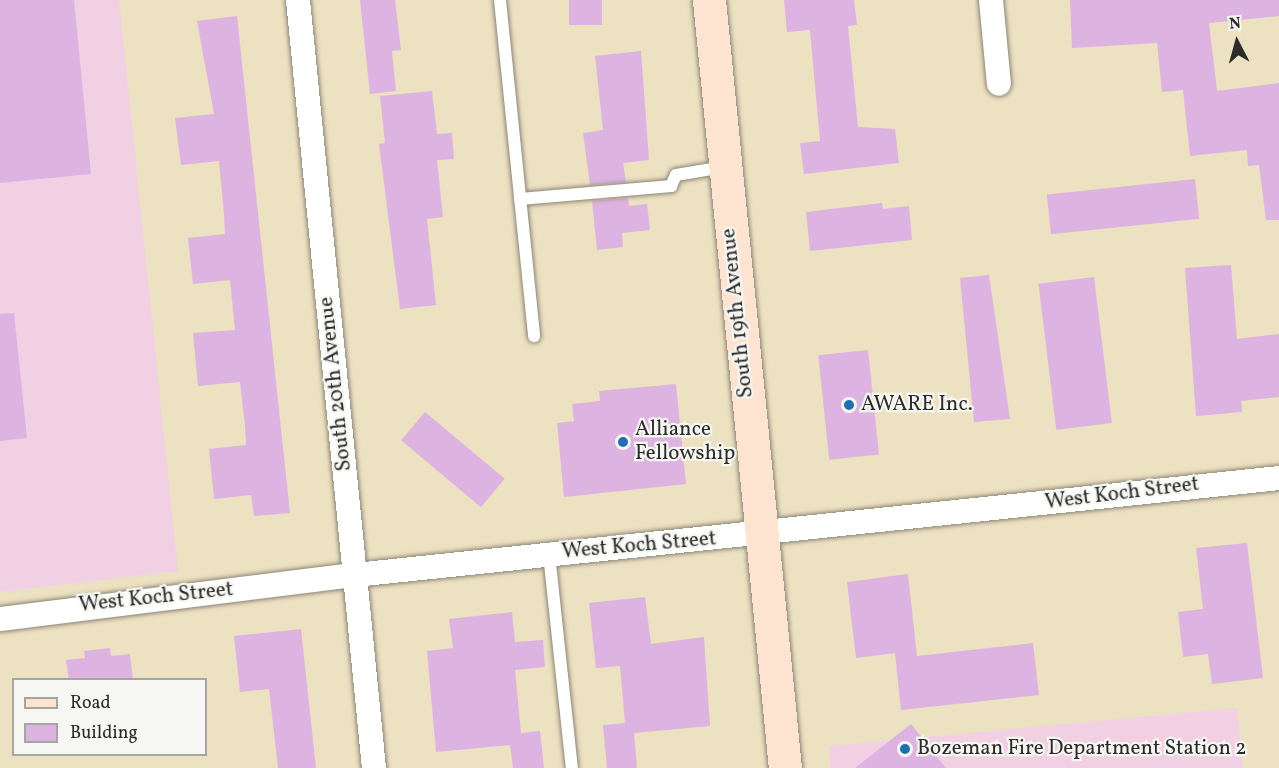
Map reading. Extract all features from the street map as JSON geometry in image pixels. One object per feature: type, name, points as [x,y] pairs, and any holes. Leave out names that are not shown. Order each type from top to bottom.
[{"type":"main road","name":"South 19th Avenue","points":[[709,0],[785,768]]},
{"type":"street","name":"South 20th Avenue","points":[[298,0],[374,768]]},
{"type":"street","points":[[991,0],[999,84]]},
{"type":"street","name":"West Koch Street","points":[[0,619],[355,575],[549,554],[763,535],[1279,478]]},
{"type":"lane","points":[[500,0],[534,336]]},
{"type":"lane","points":[[520,199],[671,186],[676,176],[724,167]]},
{"type":"lane","points":[[549,554],[572,768]]},
{"type":"shaded area","points":[[0,0],[119,0],[178,571],[0,592]]},
{"type":"shaded area","points":[[1237,708],[1243,768],[831,768],[829,746]]},
{"type":"building","points":[[0,0],[74,0],[91,174],[0,183]]},
{"type":"building","points":[[360,0],[395,0],[401,50],[392,51],[396,91],[370,94]]},
{"type":"building","points":[[569,0],[602,0],[602,25],[569,25]]},
{"type":"building","points":[[784,0],[854,0],[857,25],[848,26],[858,127],[895,129],[899,163],[804,174],[800,143],[820,141],[810,30],[787,32]]},
{"type":"building","points":[[1070,0],[1279,0],[1279,16],[1209,23],[1217,91],[1279,83],[1279,220],[1266,220],[1259,165],[1248,166],[1247,150],[1190,156],[1183,90],[1162,92],[1157,43],[1072,48]]},
{"type":"building","points":[[237,16],[290,513],[254,516],[251,495],[214,499],[209,449],[246,445],[240,382],[198,386],[193,333],[235,330],[230,280],[193,284],[188,238],[225,234],[219,161],[181,165],[175,118],[214,114],[197,21]]},
{"type":"building","points":[[641,51],[649,160],[623,163],[626,182],[590,185],[583,133],[603,130],[595,56]]},
{"type":"building","points":[[432,91],[437,134],[452,133],[454,159],[437,160],[443,217],[427,219],[436,305],[400,309],[379,144],[385,143],[380,96]]},
{"type":"building","points":[[1195,179],[1199,219],[1051,234],[1047,195]]},
{"type":"building","points":[[628,198],[629,206],[647,204],[650,230],[622,233],[623,247],[597,250],[592,201]]},
{"type":"building","points":[[882,203],[883,209],[909,206],[912,240],[810,251],[806,212]]},
{"type":"building","points":[[1231,265],[1237,339],[1279,334],[1279,397],[1241,401],[1242,412],[1196,416],[1185,268]]},
{"type":"building","points":[[989,275],[1010,419],[974,422],[960,278]]},
{"type":"building","points":[[1094,277],[1112,423],[1056,430],[1038,284]]},
{"type":"building","points":[[14,313],[27,438],[0,441],[0,314]]},
{"type":"building","name":"AWARE Inc.","points":[[868,350],[879,454],[829,460],[818,355]]},
{"type":"building","points":[[676,384],[686,484],[564,497],[557,423],[574,421],[572,404],[600,401],[599,391]]},
{"type":"building","points":[[425,412],[505,479],[481,507],[401,440]]},
{"type":"building","points":[[1247,543],[1263,678],[1212,684],[1208,654],[1183,657],[1178,612],[1203,609],[1196,548]]},
{"type":"building","points":[[908,574],[917,656],[1033,643],[1039,695],[901,710],[895,653],[856,658],[847,582]]},
{"type":"building","points":[[645,597],[651,644],[704,637],[710,726],[634,733],[637,768],[607,768],[603,725],[625,723],[620,666],[596,668],[589,603]]},
{"type":"building","points":[[512,612],[515,642],[543,640],[545,667],[515,670],[521,733],[540,731],[544,768],[513,768],[510,745],[436,752],[427,651],[453,648],[449,619]]},
{"type":"building","points":[[301,629],[316,768],[278,768],[269,689],[240,692],[234,636]]},
{"type":"building","points":[[110,648],[111,656],[130,654],[133,678],[69,678],[66,660],[85,658],[84,651]]},
{"type":"building","name":"Bozeman Fire Department Station 2","points":[[911,724],[946,768],[855,768]]},
{"type":"place","name":"AWARE Inc.","points":[[849,405]]},
{"type":"place","name":"Alliance Fellowship","points":[[623,442]]},
{"type":"place","name":"Bozeman Fire Department Station 2","points":[[905,749]]}]
